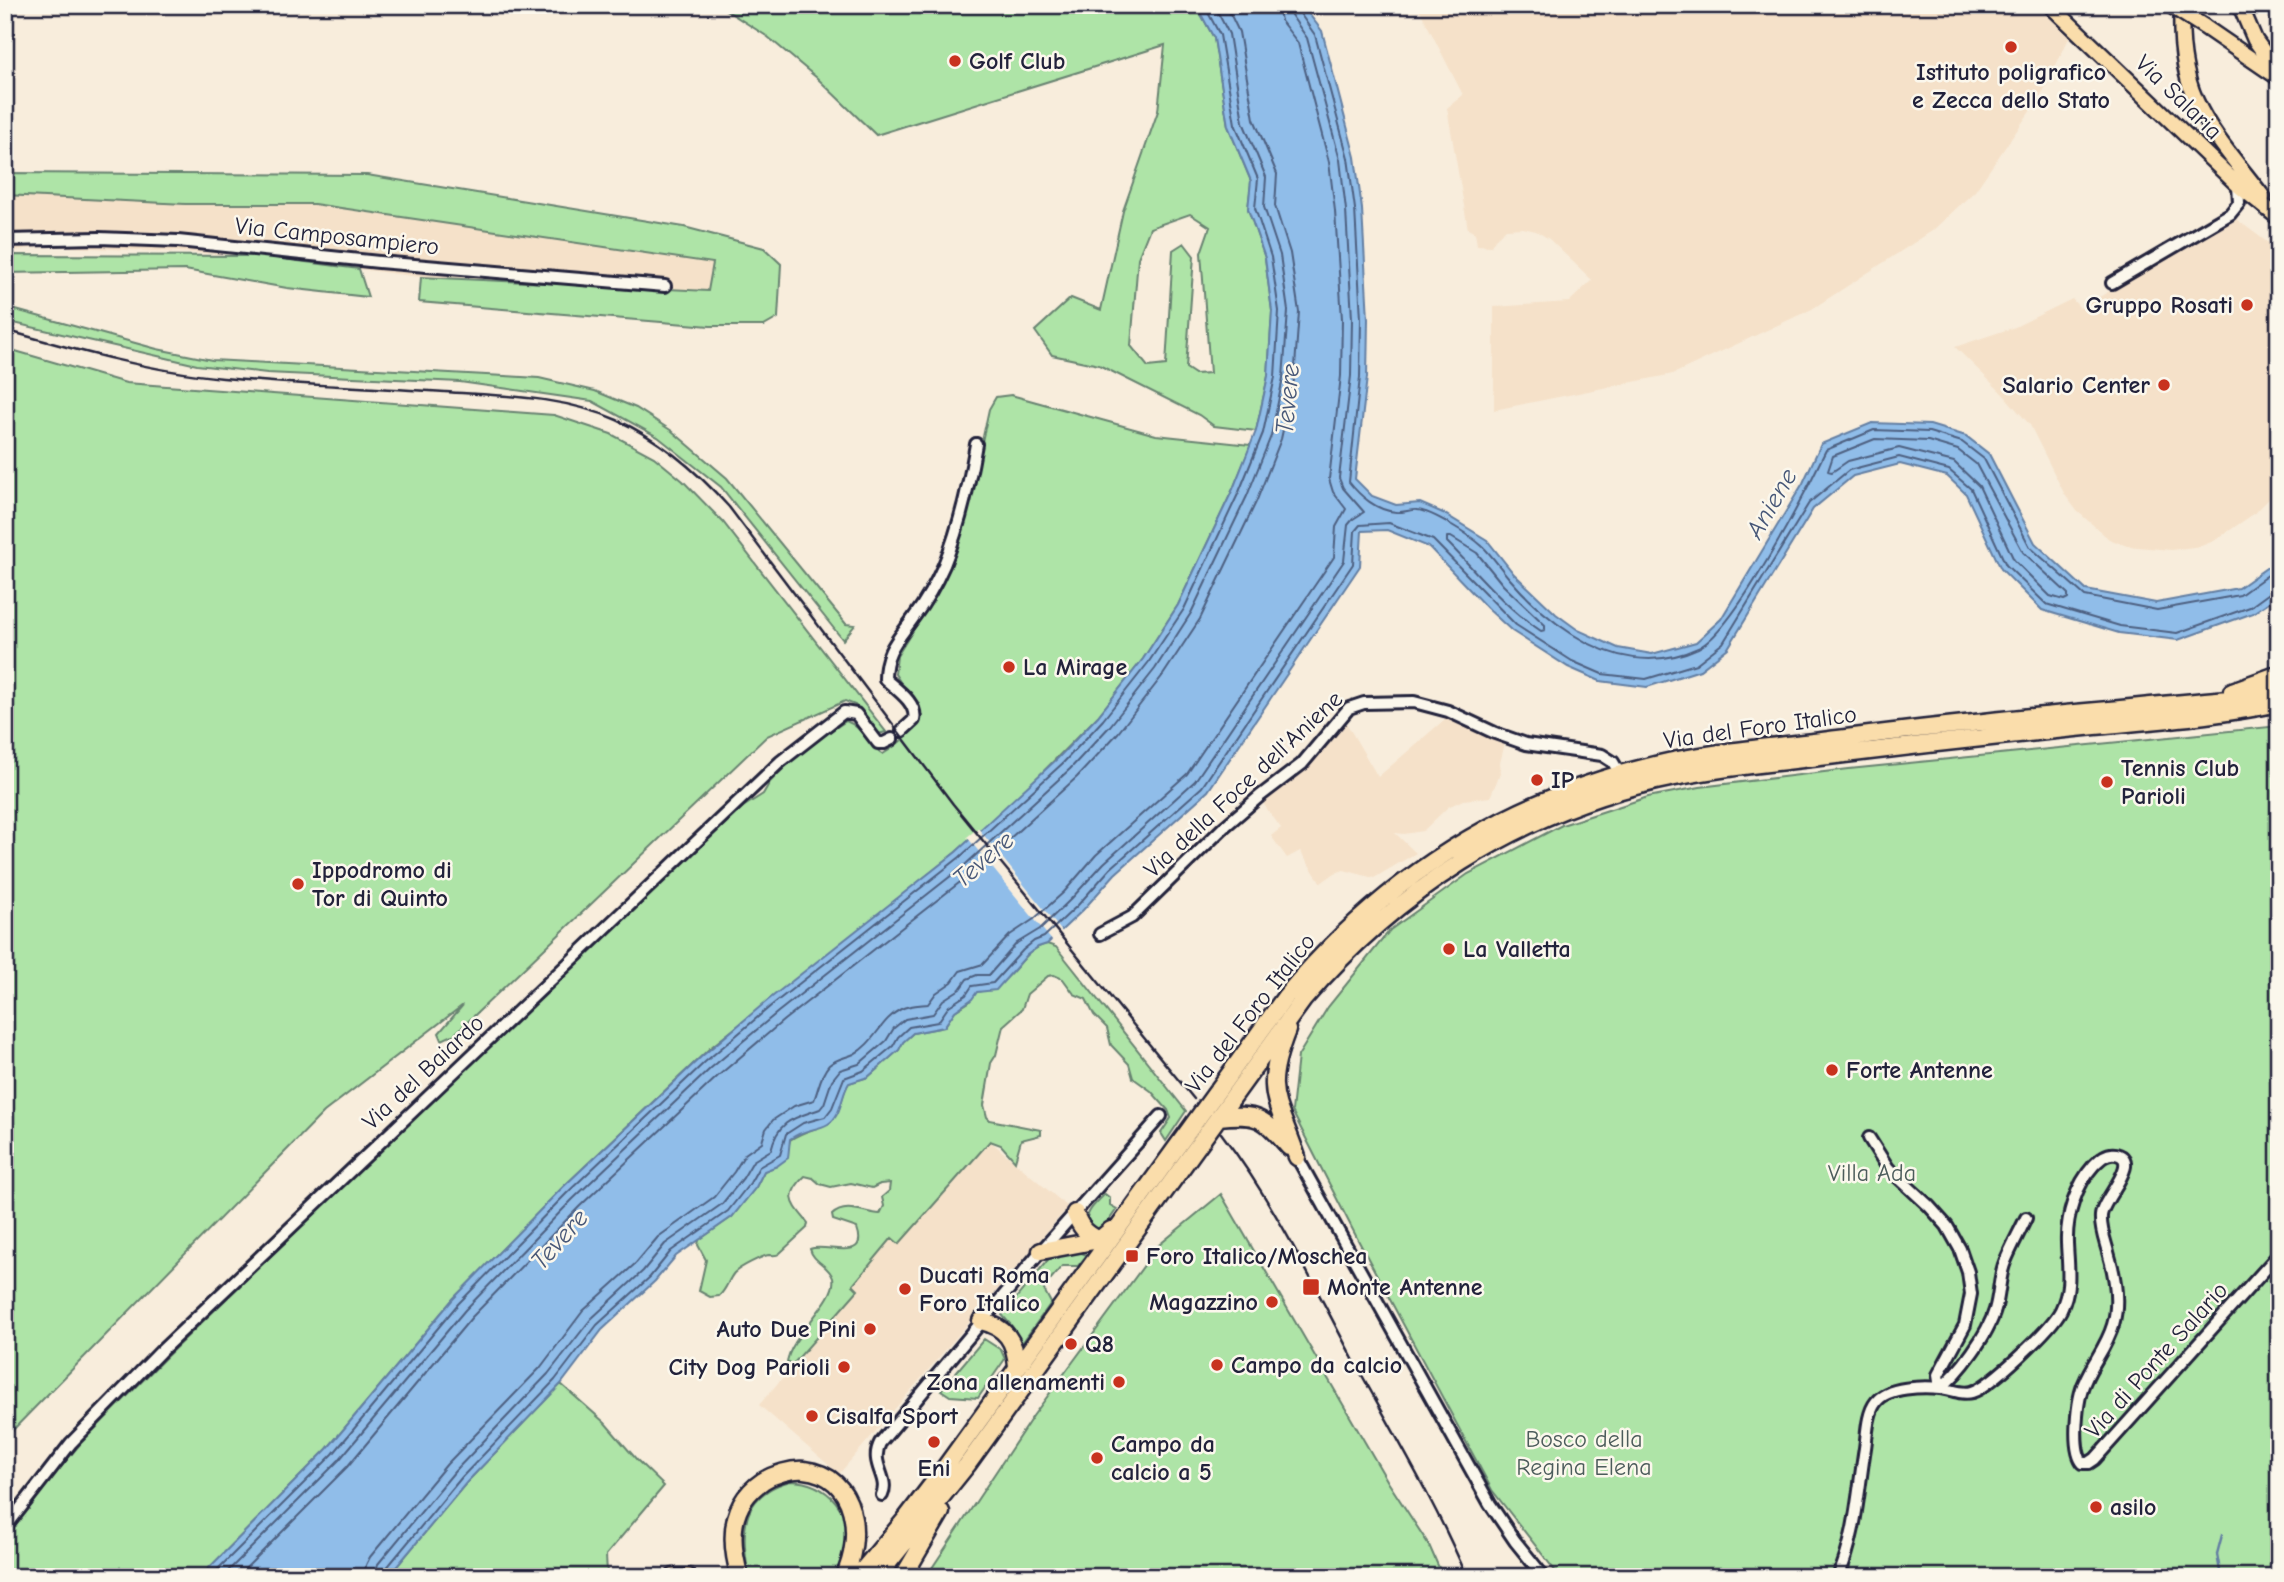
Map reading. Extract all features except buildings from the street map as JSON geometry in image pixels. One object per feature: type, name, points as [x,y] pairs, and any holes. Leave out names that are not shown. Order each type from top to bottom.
[{"type":"highway","points":[[2199,701],[2279,674]]},
{"type":"highway","name":"Via del Foro Italico","points":[[857,1577],[931,1486],[1286,996],[1329,947],[1376,903],[1446,851],[1483,830],[1570,791],[1620,774],[1698,757],[1894,731],[2279,691]]},
{"type":"highway","name":"Via del Foro Italico","points":[[877,1577],[967,1465],[1295,1010],[1325,974],[1360,939],[1403,901],[1449,869],[1552,815],[1599,797],[1653,782],[1741,766],[2220,714],[2279,703]]},
{"type":"highway","points":[[2220,714],[2279,714]]},
{"type":"highway","points":[[1295,1010],[1275,1065],[1273,1088],[1277,1108],[1297,1157]]},
{"type":"highway","points":[[1218,1117],[1243,1115],[1257,1118],[1273,1129],[1297,1157]]},
{"type":"highway","points":[[1041,1251],[1098,1240],[1137,1202]]},
{"type":"highway","points":[[1074,1213],[1084,1232],[1098,1240]]},
{"type":"highway","points":[[981,1321],[995,1325],[1003,1331],[1016,1354],[1017,1366]]},
{"type":"highway","points":[[903,1577],[967,1465]]},
{"type":"highway","points":[[740,1577],[733,1538],[735,1519],[741,1504],[751,1491],[768,1478],[783,1472],[803,1470],[819,1475],[835,1485],[851,1509],[856,1542],[844,1577]]},
{"type":"highway","points":[[674,1577],[688,1577]]},
{"type":"main road","name":"Via Salaria","points":[[2050,5],[2238,184],[2278,218]]},
{"type":"main road","points":[[2062,5],[2079,32]]},
{"type":"main road","points":[[2170,5],[2279,76]]},
{"type":"main road","points":[[2182,5],[2181,42],[2190,91],[2201,115],[2278,218]]},
{"type":"main road","points":[[2240,5],[2255,40],[2279,76]]},
{"type":"street","points":[[2112,283],[2231,214],[2239,203],[2238,184]]},
{"type":"street","name":"Via Camposampiero","points":[[5,240],[99,238],[178,241],[403,264],[665,286]]},
{"type":"street","points":[[902,731],[914,720],[915,712],[910,703],[885,679],[885,664],[889,651],[921,608],[944,565],[962,510],[976,444]]},
{"type":"street","name":"Via della Foce dell'Aniene","points":[[1100,934],[1132,917],[1224,827],[1302,764],[1349,708],[1364,703],[1414,702],[1448,711],[1520,742],[1602,755],[1613,762],[1620,774]]},
{"type":"street","name":"Via del Baiardo","points":[[5,1528],[71,1443],[160,1352],[780,762],[844,712],[856,714],[878,743],[892,739]]},
{"type":"street","points":[[882,1495],[885,1486],[876,1457],[878,1446],[1041,1251],[1161,1116]]},
{"type":"street","points":[[1868,1138],[1888,1168],[1947,1226],[1961,1249],[1968,1272],[1971,1294],[1965,1325],[1938,1376],[1940,1388],[1952,1379],[1994,1314],[2004,1265],[2026,1218]]},
{"type":"street","name":"Via di Ponte Salario","points":[[1838,1577],[1854,1522],[1868,1424],[1875,1402],[1891,1390],[1940,1388],[1964,1393],[1985,1386],[2054,1321],[2068,1290],[2070,1275],[2067,1241],[2074,1198],[2085,1175],[2102,1157],[2109,1154],[2121,1156],[2126,1167],[2105,1201],[2100,1217],[2113,1268],[2116,1315],[2109,1337],[2081,1390],[2077,1435],[2079,1458],[2083,1463],[2095,1459],[2279,1254]]},
{"type":"street","points":[[1297,1157],[1490,1504],[1544,1577]]},
{"type":"shaded area","points":[[1417,5],[2037,5],[2070,36],[2042,94],[1975,191],[1932,231],[1812,309],[1673,374],[1494,410],[1494,307],[1569,302],[1592,280],[1549,239],[1536,231],[1523,228],[1506,229],[1491,246],[1477,245],[1475,233],[1468,229],[1447,108],[1463,95]]},
{"type":"shaded area","points":[[5,195],[185,204],[314,204],[713,263],[708,291],[496,287],[260,256],[47,246],[5,252]]},
{"type":"shaded area","points":[[2236,219],[2279,251],[2279,489],[2255,513],[2214,541],[2201,546],[2171,550],[2127,546],[2109,539],[2077,511],[2065,495],[2030,425],[1955,347],[2015,327],[2072,299],[2080,308]]},
{"type":"shaded area","points":[[1447,714],[1505,743],[1500,763],[1501,772],[1490,797],[1463,800],[1448,807],[1423,831],[1395,833],[1416,853],[1374,878],[1344,870],[1321,883],[1300,851],[1287,858],[1271,836],[1281,828],[1262,802],[1345,721],[1378,777],[1444,720]]},
{"type":"shaded area","points":[[990,1141],[1068,1207],[839,1474],[759,1405],[858,1290],[853,1285],[893,1238],[899,1243]]},
{"type":"green space","points":[[718,5],[1196,5],[1214,38],[1228,126],[1251,181],[1248,209],[1265,258],[1272,311],[1268,376],[1256,431],[1214,426],[1199,415],[1099,365],[1052,355],[1035,331],[1071,298],[1101,310],[1123,211],[1158,111],[1165,45],[876,135],[817,78],[768,37]],"holes":[[[1190,214],[1210,227],[1201,253],[1210,373],[1195,374],[1186,368],[1194,256],[1184,243],[1173,250],[1166,365],[1148,367],[1131,346],[1138,258],[1150,228]]]},
{"type":"green space","points":[[5,173],[367,175],[684,227],[764,248],[781,264],[778,318],[764,326],[710,326],[419,302],[421,277],[708,291],[713,263],[314,204],[185,204],[5,195]]},
{"type":"green space","points":[[5,255],[260,256],[359,269],[368,297],[287,288],[185,270],[5,273]]},
{"type":"green space","points":[[5,307],[157,349],[212,360],[539,378],[595,391],[636,408],[672,431],[727,478],[846,624],[855,625],[843,640],[721,487],[658,437],[592,401],[460,382],[267,373],[197,365],[5,321]]},
{"type":"green space","name":"Ippodromo di Tor di Quinto","points":[[5,348],[126,383],[554,415],[611,434],[654,457],[683,481],[723,522],[886,732],[878,734],[855,705],[845,701],[767,736],[455,1034],[442,1040],[439,1033],[463,1005],[324,1112],[5,1438]]},
{"type":"green space","points":[[1011,395],[1156,435],[1251,445],[1178,605],[1143,659],[1098,716],[1017,798],[956,852],[710,1048],[562,1188],[453,1299],[327,1449],[200,1577],[5,1577],[5,1542],[31,1502],[81,1443],[167,1356],[552,985],[743,807],[763,794],[770,782],[802,750],[846,721],[857,727],[883,754],[914,728],[922,716],[895,674],[897,656],[943,582],[963,529],[989,409],[996,397]]},
{"type":"green space","name":"Villa Ada","points":[[2279,726],[2279,1577],[1560,1577],[1492,1490],[1292,1111],[1298,1056],[1328,1007],[1390,930],[1468,874],[1562,825],[1648,797],[1700,787],[1849,769]]},
{"type":"green space","points":[[1047,944],[1056,947],[1186,1111],[1166,1141],[1161,1133],[1171,1118],[1168,1110],[1151,1091],[1133,1078],[1129,1064],[1111,1045],[1107,1028],[1094,1015],[1086,999],[1074,994],[1063,979],[1054,975],[1048,976],[1027,994],[1022,1009],[1003,1026],[996,1055],[991,1063],[984,1105],[990,1120],[1041,1130],[1041,1135],[1021,1140],[1015,1161],[1001,1145],[990,1141],[899,1244],[892,1238],[853,1285],[858,1290],[794,1363],[787,1363],[796,1341],[833,1287],[831,1274],[810,1249],[852,1249],[857,1245],[857,1228],[833,1220],[832,1215],[843,1209],[880,1214],[884,1206],[882,1197],[889,1191],[890,1183],[872,1188],[851,1183],[831,1187],[805,1176],[792,1195],[795,1205],[808,1223],[807,1228],[779,1254],[761,1257],[737,1271],[719,1296],[710,1297],[699,1291],[706,1260],[698,1245],[699,1240],[732,1217],[756,1187],[764,1171],[777,1166],[790,1140],[827,1124],[834,1118],[849,1083],[868,1077],[899,1050],[913,1033],[944,1027],[955,1011],[969,1002],[976,992],[990,989],[1000,983],[1029,954]]},
{"type":"green space","points":[[1105,1194],[1110,1198],[1110,1205],[1117,1209],[1104,1225],[1093,1229],[1086,1222],[1088,1214]]},
{"type":"green space","points":[[1221,1194],[1388,1482],[1429,1545],[1443,1577],[926,1577],[1033,1416],[1159,1245]]},
{"type":"green space","points":[[1076,1251],[1087,1255],[1078,1266],[1062,1266],[1043,1288],[1051,1303],[1022,1343],[1002,1315],[1052,1255]]},
{"type":"green space","points":[[984,1339],[1001,1350],[1005,1359],[978,1398],[950,1396],[941,1390]]},
{"type":"green space","points":[[561,1384],[605,1423],[664,1486],[606,1555],[607,1573],[596,1577],[388,1577],[467,1482]]},
{"type":"green space","points":[[790,1481],[804,1483],[827,1493],[842,1512],[849,1537],[848,1551],[837,1577],[749,1577],[745,1545],[747,1518],[761,1496],[773,1487]]},
{"type":"water","name":"Tevere","points":[[1196,5],[1302,5],[1322,31],[1355,157],[1362,209],[1368,319],[1367,377],[1355,479],[1372,496],[1396,505],[1420,503],[1443,513],[1487,540],[1514,574],[1556,614],[1578,630],[1618,648],[1652,654],[1696,642],[1721,619],[1803,483],[1821,444],[1872,423],[1930,425],[1966,436],[1989,454],[2035,543],[2086,590],[2156,603],[2238,588],[2279,559],[2279,595],[2253,613],[2178,640],[2119,633],[2042,610],[2001,569],[1966,494],[1947,476],[1900,464],[1853,476],[1813,509],[1728,648],[1700,670],[1647,687],[1600,681],[1568,667],[1512,631],[1429,547],[1387,530],[1362,531],[1360,566],[1208,791],[1115,874],[1083,910],[1047,944],[1027,955],[996,990],[977,992],[955,1011],[944,1027],[913,1033],[899,1050],[868,1077],[849,1083],[833,1120],[790,1139],[788,1158],[764,1171],[756,1187],[732,1217],[676,1256],[655,1281],[602,1330],[561,1384],[467,1482],[388,1577],[200,1577],[327,1449],[453,1299],[562,1188],[701,1057],[768,1000],[956,852],[1058,758],[1098,716],[1143,659],[1178,605],[1233,489],[1256,431],[1268,376],[1272,311],[1265,258],[1248,209],[1251,181],[1228,126],[1214,38]]},
{"type":"pier","points":[[978,828],[1063,933],[1053,942],[967,837]]},
{"type":"waterway","points":[[2221,1577],[2217,1554],[2222,1535]]},
{"type":"railway","points":[[5,330],[113,359],[195,375],[511,396],[554,402],[596,412],[649,437],[691,469],[729,507],[953,804],[1194,1099]]},
{"type":"railway","points":[[1221,1133],[1292,1243],[1427,1494],[1467,1577]]},
{"type":"place","name":"Istituto poligrafico e Zecca dello Stato","points":[[2011,47]]},
{"type":"place","name":"Golf Club","points":[[955,61]]},
{"type":"place","name":"Gruppo Rosati","points":[[2247,305]]},
{"type":"place","name":"Salario Center","points":[[2164,385]]},
{"type":"place","name":"La Mirage","points":[[1009,667]]},
{"type":"place","name":"IP","points":[[1537,780]]},
{"type":"place","name":"Tennis Club Parioli","points":[[2107,782]]},
{"type":"place","name":"Ippodromo di Tor di Quinto","points":[[298,884]]},
{"type":"place","name":"La Valletta","points":[[1449,949]]},
{"type":"place","name":"Forte Antenne","points":[[1832,1070]]},
{"type":"place","name":"Foro Italico/Moschea","points":[[1132,1256]]},
{"type":"place","name":"Monte Antenne","points":[[1311,1287]]},
{"type":"place","name":"Ducati Roma Foro Italico","points":[[905,1289]]},
{"type":"place","name":"Magazzino","points":[[1272,1302]]},
{"type":"place","name":"Auto Due Pini","points":[[870,1329]]},
{"type":"place","name":"Q8","points":[[1071,1344]]},
{"type":"place","name":"Campo da calcio","points":[[1217,1365]]},
{"type":"place","name":"City Dog Parioli","points":[[844,1367]]},
{"type":"place","name":"Zona allenamenti","points":[[1119,1382]]},
{"type":"place","name":"Cisalfa Sport","points":[[812,1416]]},
{"type":"place","name":"Eni","points":[[934,1442]]},
{"type":"place","name":"Campo da calcio a 5","points":[[1097,1458]]},
{"type":"place","name":"asilo","points":[[2096,1507]]},
{"type":"water label","name":"Aniene","points":[[1771,503]]},
{"type":"park label","name":"Bosco della Regina Elena","points":[[1584,1453]]}]
